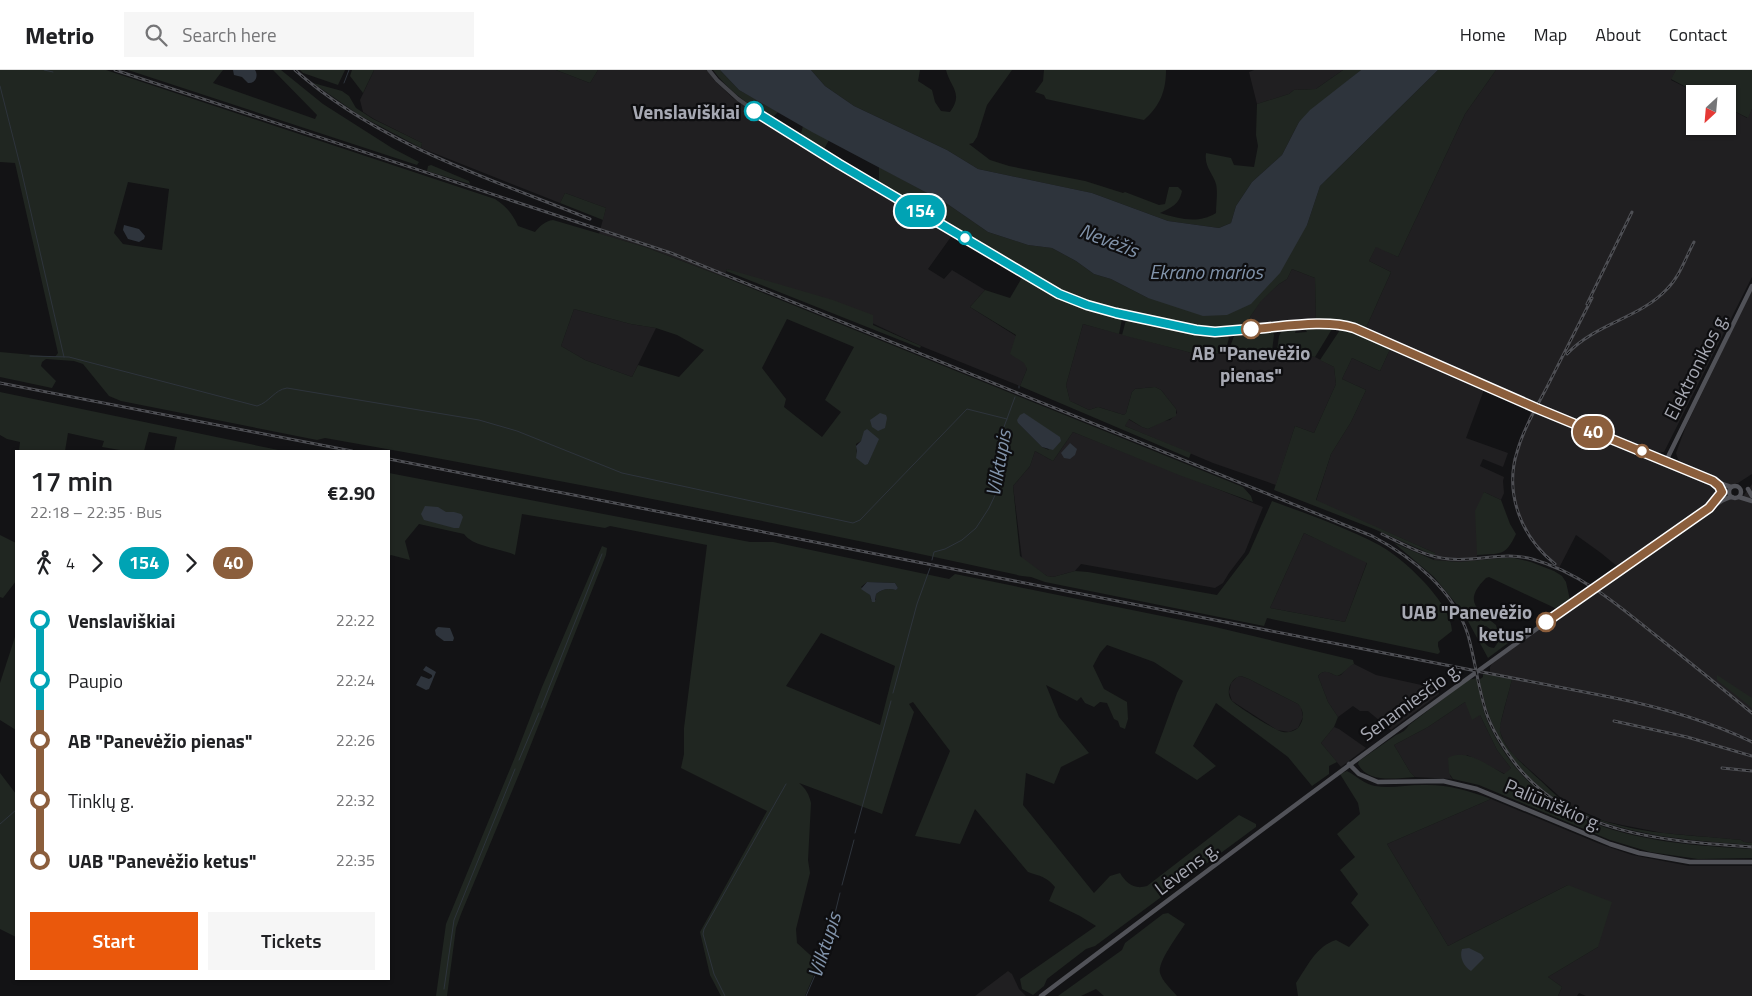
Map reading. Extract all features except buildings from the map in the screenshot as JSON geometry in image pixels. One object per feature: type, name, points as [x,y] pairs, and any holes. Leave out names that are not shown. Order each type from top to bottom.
[{"type":"main road","points":[[710,70],[722,86],[753,110],[802,141],[998,259],[1074,300],[1116,313],[1196,330],[1231,331],[1325,324],[1346,325],[1536,408],[1713,481],[1730,490],[1732,497]]},
{"type":"main road","name":"Elektronikos g.","points":[[1666,461],[1752,286]]},
{"type":"main road","points":[[1713,481],[1719,486],[1730,490],[1738,486],[1740,494],[1752,499]]},
{"type":"main road","name":"Senamiesčio g.","points":[[1711,506],[1722,492],[1719,486]]},
{"type":"main road","points":[[1748,489],[1752,499]]},
{"type":"main road","name":"Senamiesčio g.","points":[[1349,764],[1711,506],[1730,490]]},
{"type":"main road","name":"Senamiesčio g.","points":[[1711,506],[1740,494]]},
{"type":"main road","name":"Paliūniškio g.","points":[[1349,764],[1359,774],[1378,782],[1443,782],[1477,789],[1610,844],[1645,854],[1690,862],[1752,862]]},
{"type":"main road","name":"Lėvens g.","points":[[1041,996],[1349,764]]},
{"type":"shaded area","points":[[0,70],[106,70],[495,199],[509,211],[518,226],[535,232],[543,224],[553,220],[645,247],[724,277],[1243,487],[1251,496],[1253,502],[1179,475],[1073,432],[1053,461],[1035,451],[1030,466],[1013,486],[1020,556],[1047,576],[1053,577],[1075,571],[1088,572],[1217,595],[1249,553],[1272,501],[1366,538],[1389,551],[1412,570],[1435,595],[1444,607],[1450,620],[1452,631],[1438,642],[1440,652],[1438,654],[1267,618],[1264,626],[1045,582],[1031,577],[674,503],[325,438],[317,440],[121,401],[109,396],[83,364],[74,361],[46,359],[42,362],[41,366],[56,381],[52,388],[0,377],[0,352],[55,357],[58,353],[15,163],[0,162]],"holes":[[[128,182],[169,189],[162,250],[123,244],[114,233]],[[574,309],[631,324],[656,328],[677,335],[704,350],[679,377],[638,365],[632,377],[585,360],[561,346]],[[787,319],[854,347],[825,400],[841,412],[822,437],[784,407],[786,399],[762,368]],[[1025,415],[1049,450],[1042,447],[1018,423]],[[863,438],[878,439],[868,464],[857,454],[856,444]],[[1304,533],[1367,563],[1345,622],[1270,608]]]},
{"type":"shaded area","points":[[128,70],[223,70],[213,83],[315,119],[317,115],[273,70],[281,70],[323,104],[392,148],[419,162],[417,165]]},
{"type":"shaded area","points":[[300,70],[345,70],[338,85],[303,73]]},
{"type":"shaded area","points":[[352,70],[374,70],[363,93],[350,76]]},
{"type":"shaded area","points":[[374,70],[556,70],[590,83],[598,70],[708,70],[714,80],[733,98],[767,122],[953,234],[928,269],[944,279],[952,270],[985,290],[970,307],[1016,336],[1027,369],[1020,386],[921,346],[872,323],[727,269],[724,277],[645,247],[599,234],[606,208],[565,193],[560,203],[421,148],[422,143],[363,112],[360,100]]},
{"type":"shaded area","points":[[556,70],[598,70],[590,83]]},
{"type":"shaded area","points":[[713,70],[720,70],[739,90],[778,112],[771,119],[732,91]]},
{"type":"shaded area","points":[[811,70],[920,70],[918,81],[932,90],[935,102],[941,111],[950,112],[956,100],[956,95],[946,70],[1012,70],[987,105],[977,137],[973,143],[969,144],[990,160],[1009,166],[1085,181],[1125,192],[1159,205],[1165,204],[1169,187],[1178,187],[1182,191],[1177,203],[1160,213],[1182,219],[1196,219],[1216,213],[1217,187],[1206,162],[1206,153],[1231,158],[1234,165],[1254,167],[1258,146],[1256,135],[1257,104],[1289,94],[1294,90],[1316,89],[1343,70],[1361,70],[1299,122],[1282,155],[1252,182],[1236,206],[1231,223],[1219,228],[1168,221],[1092,193],[978,169],[947,150],[854,106],[825,86]]},
{"type":"shaded area","points":[[1044,70],[1166,70],[1165,85],[1161,98],[1150,115],[1144,120],[1046,99],[1044,95],[1035,92],[1043,81]]},
{"type":"shaded area","points":[[1254,70],[1343,70],[1316,89],[1294,90],[1289,94],[1257,104],[1249,72]]},
{"type":"shaded area","points":[[1438,70],[1496,70],[1465,114],[1398,257],[1376,247],[1369,261],[1391,272],[1365,330],[1343,322],[1316,322],[1315,278],[1292,269],[1287,279],[1261,301],[1250,317],[1249,328],[1221,330],[1196,327],[1092,304],[1069,296],[1033,277],[984,247],[975,239],[879,184],[879,167],[946,203],[988,232],[1028,245],[1052,248],[1076,261],[1094,274],[1111,279],[1148,298],[1307,225],[1320,186]]},
{"type":"shaded area","points":[[1496,70],[1676,70],[1671,80],[1686,88],[1686,135],[1736,135],[1736,112],[1747,118],[1752,109],[1752,277],[1664,452],[1655,453],[1614,437],[1365,330],[1391,272],[1369,261],[1376,246],[1398,257],[1465,114]]},
{"type":"shaded area","points":[[1676,70],[1752,70],[1752,109],[1748,118],[1736,112],[1736,85],[1686,85],[1686,87],[1671,79]]},
{"type":"shaded area","points":[[313,83],[342,91],[349,96],[356,108],[373,119],[422,143],[421,148],[359,115]]},
{"type":"shaded area","points":[[803,126],[829,140],[823,151],[800,137]]},
{"type":"shaded area","points":[[431,165],[469,181],[470,184],[427,171],[428,166]]},
{"type":"shaded area","points":[[565,193],[606,208],[603,220],[560,203]]},
{"type":"shaded area","points":[[727,269],[833,300],[873,315],[873,325],[921,346],[920,348],[726,271]]},
{"type":"shaded area","points":[[1292,269],[1315,278],[1316,322],[1249,328],[1250,317],[1261,300],[1287,279]]},
{"type":"shaded area","points":[[1023,276],[1074,304],[1115,315],[1122,319],[1119,334],[1083,324],[1066,385],[1070,401],[1089,410],[1098,407],[1124,415],[1132,392],[1135,389],[1155,387],[1161,390],[1176,409],[1176,416],[1148,429],[1129,419],[1125,426],[1191,453],[1189,458],[1020,386],[1027,369],[1024,363],[1010,354],[1016,335],[970,307],[985,290],[1010,298]]},
{"type":"shaded area","points":[[1752,290],[1752,474],[1738,483],[1730,485],[1710,478],[1682,463],[1676,453],[1686,426]]},
{"type":"shaded area","points":[[574,309],[631,324],[656,328],[632,377],[585,360],[561,346]]},
{"type":"shaded area","points":[[1132,318],[1201,333],[1227,334],[1229,338],[1225,353],[1196,354],[1122,335],[1126,320]]},
{"type":"shaded area","points":[[1083,324],[1196,354],[1277,351],[1315,357],[1334,367],[1336,384],[1314,433],[1295,426],[1276,485],[1213,463],[1125,426],[1128,419],[1148,429],[1163,421],[1170,420],[1177,413],[1161,390],[1155,387],[1135,389],[1132,392],[1124,415],[1098,407],[1089,410],[1070,401],[1066,385]]},
{"type":"shaded area","points":[[1316,326],[1331,326],[1332,329],[1315,357],[1277,351],[1279,336],[1282,330],[1296,330],[1295,333],[1307,332],[1305,329]]},
{"type":"shaded area","points":[[1342,327],[1351,329],[1391,347],[1380,371],[1352,358],[1342,379],[1366,390],[1351,422],[1331,454],[1316,500],[1435,553],[1435,556],[1374,529],[1274,490],[1295,426],[1314,433],[1336,384],[1334,367],[1320,360]]},
{"type":"shaded area","points":[[1271,331],[1274,335],[1272,351],[1228,353],[1235,333]]},
{"type":"shaded area","points":[[1391,347],[1485,387],[1466,438],[1508,453],[1503,467],[1483,459],[1480,466],[1504,477],[1504,493],[1501,500],[1484,492],[1477,540],[1477,561],[1434,560],[1435,553],[1316,501],[1331,454],[1351,422],[1366,390],[1342,379],[1352,358],[1380,371]]},
{"type":"shaded area","points":[[0,392],[278,450],[174,450],[177,437],[149,432],[144,450],[120,450],[102,447],[104,441],[68,433],[65,450],[19,450],[20,442],[0,435]]},
{"type":"shaded area","points":[[1532,409],[1719,487],[1721,493],[1702,509],[1618,567],[1576,535],[1559,568],[1543,555],[1529,538],[1520,521],[1513,499],[1511,478],[1513,459]]},
{"type":"shaded area","points":[[1073,432],[1263,507],[1245,552],[1223,583],[1215,588],[1081,564],[1075,571],[1053,577],[1047,576],[1022,559],[1013,486],[1030,466],[1035,451],[1053,461]]},
{"type":"shaded area","points":[[390,473],[750,542],[773,542],[949,579],[955,574],[1211,626],[1353,660],[1354,664],[1337,676],[1323,672],[1318,676],[1328,702],[1338,717],[1334,727],[1321,743],[1337,762],[1329,766],[1329,774],[1312,786],[1288,757],[1216,703],[1193,746],[1216,766],[1197,780],[1155,753],[1183,681],[1154,662],[1107,645],[1093,666],[1104,689],[1127,702],[1128,719],[1125,729],[1120,727],[1118,721],[1114,719],[1107,703],[1100,702],[1094,707],[1085,703],[1081,697],[1077,701],[1046,685],[1059,717],[1089,753],[1061,767],[1054,784],[1026,773],[1023,805],[1094,893],[1110,876],[1120,873],[1131,885],[1138,887],[1147,886],[1239,815],[1256,824],[1256,827],[1095,946],[1086,949],[1047,979],[1044,986],[1033,995],[1022,989],[1020,979],[1096,926],[1049,901],[1055,887],[1046,879],[1028,872],[975,809],[960,844],[915,836],[950,751],[913,702],[909,704],[914,712],[882,814],[799,783],[807,792],[811,803],[808,860],[810,873],[796,929],[797,943],[819,963],[805,996],[721,996],[710,975],[700,932],[767,811],[681,768],[684,754],[684,728],[707,545],[610,526],[605,528],[522,514],[515,555],[480,545],[464,534],[419,524],[405,541],[410,560],[391,555]],"holes":[[[867,582],[895,583],[898,588],[896,590],[888,589],[881,591],[876,594],[876,600],[871,600],[870,595],[861,587]],[[821,633],[895,666],[880,725],[786,686]],[[1241,676],[1298,704],[1303,716],[1298,728],[1289,732],[1279,731],[1232,701],[1229,694],[1231,683]]]},
{"type":"shaded area","points":[[1752,484],[1752,843],[1741,840],[1663,833],[1622,825],[1604,821],[1569,805],[1513,755],[1504,742],[1499,729],[1512,679],[1490,675],[1492,663],[1673,534],[1719,504],[1730,499],[1741,499]]},
{"type":"shaded area","points":[[1484,492],[1501,500],[1516,534],[1509,547],[1505,550],[1497,554],[1477,555],[1475,511]]},
{"type":"shaded area","points":[[1304,533],[1367,562],[1345,622],[1270,608]]},
{"type":"shaded area","points":[[0,535],[15,542],[15,582],[3,598],[0,597]]},
{"type":"shaded area","points":[[1394,543],[1434,560],[1460,562],[1514,558],[1531,562],[1562,576],[1566,582],[1570,600],[1557,609],[1489,577],[1486,578],[1475,593],[1475,604],[1496,625],[1497,629],[1493,631],[1486,626],[1482,626],[1483,640],[1487,646],[1494,648],[1501,638],[1507,635],[1512,640],[1488,658],[1463,612],[1434,577]]},
{"type":"shaded area","points":[[602,546],[607,548],[606,555],[456,928],[447,996],[436,996],[446,924],[542,687]]},
{"type":"shaded area","points":[[15,637],[15,729],[0,720],[0,683]]},
{"type":"shaded area","points":[[1354,664],[1376,675],[1435,688],[1439,694],[1391,730],[1368,711],[1360,711],[1353,706],[1338,717],[1328,702],[1318,676],[1326,671],[1337,676],[1341,675],[1349,666]]},
{"type":"shaded area","points":[[1483,674],[1512,679],[1500,727],[1505,743],[1518,759],[1555,794],[1570,806],[1586,814],[1568,807],[1538,786],[1513,759],[1492,723],[1479,680],[1483,677]]},
{"type":"shaded area","points":[[1717,675],[1752,698],[1752,708],[1717,680]]},
{"type":"shaded area","points":[[1241,676],[1298,704],[1301,707],[1303,717],[1298,728],[1289,732],[1277,730],[1232,701],[1229,692],[1231,683]]},
{"type":"shaded area","points":[[1477,678],[1488,723],[1513,764],[1539,791],[1569,812],[1602,826],[1637,836],[1675,842],[1752,849],[1752,858],[1698,859],[1650,852],[1610,840],[1479,785],[1453,779],[1449,773],[1448,758],[1455,755],[1469,756],[1477,759],[1504,774],[1511,768],[1497,750],[1480,715],[1472,720],[1465,702],[1428,727],[1394,745],[1415,777],[1392,779],[1376,777],[1369,775],[1358,764],[1359,761],[1404,731],[1409,725],[1468,680]]},
{"type":"shaded area","points":[[1465,702],[1480,715],[1497,750],[1511,768],[1505,774],[1467,755],[1450,776],[1453,779],[1415,777],[1394,745],[1428,727]]},
{"type":"shaded area","points":[[1334,727],[1366,748],[1341,767],[1321,743]]},
{"type":"shaded area","points":[[1347,771],[1364,782],[1375,786],[1440,786],[1465,790],[1491,799],[1387,844],[1448,946],[1568,885],[1612,902],[1598,947],[1548,977],[1562,987],[1558,996],[1298,996],[1296,983],[1317,952],[1336,940],[1349,947],[1369,925],[1351,903],[1358,894],[1340,870],[1355,857],[1337,834],[1360,814],[1358,803],[1340,774]]},
{"type":"shaded area","points":[[0,773],[15,793],[15,936],[0,929]]},
{"type":"shaded area","points":[[1491,799],[1600,844],[1632,855],[1689,866],[1752,866],[1752,996],[1586,996],[1579,993],[1577,996],[1558,996],[1562,987],[1548,977],[1598,947],[1568,885],[1448,946],[1387,844]]},
{"type":"shaded area","points":[[1594,818],[1653,832],[1741,840],[1752,843],[1752,845],[1675,838],[1638,832]]},
{"type":"shaded area","points":[[1168,913],[1185,924],[1165,955],[1160,968],[1163,979],[1177,996],[1104,996],[1096,989],[1081,996],[1058,996],[1122,950],[1125,943],[1163,914]]},
{"type":"shaded area","points":[[1008,971],[1012,974],[1019,989],[1026,996],[975,996]]},
{"type":"water","points":[[233,70],[255,70],[256,77],[253,82],[248,83],[242,77],[234,75]]},
{"type":"water","name":"Ekrano marios","points":[[720,70],[811,70],[825,86],[854,106],[947,150],[978,169],[1092,193],[1168,221],[1219,228],[1231,223],[1236,206],[1252,182],[1282,155],[1299,122],[1310,110],[1361,70],[1438,70],[1320,186],[1307,225],[1280,273],[1251,304],[1227,315],[1203,316],[1148,298],[1111,279],[1094,274],[1076,261],[1052,248],[1028,245],[988,232],[946,203],[812,132],[739,90]]},
{"type":"water","points":[[124,225],[139,229],[145,236],[144,239],[139,242],[128,239],[123,230]]},
{"type":"water","points":[[880,413],[886,415],[887,418],[885,428],[878,431],[872,427],[870,420]]},
{"type":"water","points":[[1024,413],[1060,437],[1061,441],[1053,450],[1042,447],[1018,423],[1017,420],[1020,415]]},
{"type":"water","points":[[867,429],[879,439],[868,464],[865,465],[856,458],[856,446]]},
{"type":"water","points":[[1070,443],[1077,449],[1075,455],[1070,459],[1064,458],[1061,453]]},
{"type":"water","points":[[425,506],[438,507],[446,512],[461,514],[463,517],[459,528],[424,520],[421,514]]},
{"type":"water","points":[[867,582],[895,583],[898,588],[896,590],[888,589],[881,591],[876,594],[875,602],[872,602],[870,595],[861,589]]},
{"type":"water","points":[[438,627],[450,628],[454,638],[453,641],[444,641],[436,635],[435,630]]},
{"type":"water","points":[[426,666],[436,672],[429,689],[426,690],[416,685],[421,676],[429,679],[432,677],[432,675],[423,670]]},
{"type":"water","points":[[1469,948],[1481,954],[1484,958],[1471,971],[1464,964],[1461,955],[1462,949]]},
{"type":"waterway","points":[[44,70],[53,72]]},
{"type":"waterway","points":[[344,83],[349,70]]},
{"type":"waterway","points":[[0,86],[64,357]]},
{"type":"waterway","points":[[30,356],[69,357],[257,406],[279,391],[287,388],[479,420],[517,431],[622,473],[853,523],[860,520],[967,409],[1007,419]]},
{"type":"waterway","name":"Vilktupis","points":[[932,560],[934,552],[945,549],[962,540],[976,528],[989,508],[997,491],[1002,444],[1001,435],[1015,397]]},
{"type":"waterway","points":[[541,708],[602,554]]},
{"type":"waterway","name":"Vilktupis","points":[[893,693],[917,604],[930,568]]},
{"type":"waterway","name":"Vilktupis","points":[[855,833],[891,701]]},
{"type":"waterway","points":[[519,760],[539,713]]},
{"type":"waterway","points":[[444,989],[454,920],[515,769]]},
{"type":"waterway","points":[[725,996],[714,974],[703,934],[704,929],[786,784]]},
{"type":"waterway","points":[[0,824],[15,811]]},
{"type":"waterway","name":"Vilktupis","points":[[842,885],[854,840]]},
{"type":"waterway","name":"Vilktupis","points":[[806,996],[826,950],[840,893]]},
{"type":"railway","points":[[115,70],[671,253],[1372,536],[1387,544],[1416,565],[1442,589],[1453,604],[1468,635],[1483,703],[1491,725],[1514,762],[1537,787],[1563,806],[1592,820],[1622,830],[1687,842],[1752,847]]},
{"type":"railway","points":[[295,70],[328,96],[362,119],[398,139],[474,173],[590,219]]},
{"type":"railway","points":[[1587,304],[1632,212]]},
{"type":"railway","points":[[1567,354],[1591,335],[1631,315],[1656,299],[1676,278],[1694,242]]},
{"type":"railway","points":[[1555,564],[1533,541],[1519,514],[1513,484],[1514,468],[1517,452],[1526,427],[1592,298]]},
{"type":"railway","points":[[0,383],[347,450]]},
{"type":"railway","points":[[390,459],[1610,697],[1683,715],[1718,727],[1752,742]]},
{"type":"railway","points":[[1382,534],[1414,550],[1440,558],[1459,560],[1501,556],[1522,557],[1566,572],[1612,601],[1752,713]]},
{"type":"railway","points":[[1614,721],[1687,737],[1752,756]]},
{"type":"railway","points":[[1722,768],[1752,771]]},
{"type":"bus line","name":"154","points":[[754,111],[799,140],[1059,294],[1087,305],[1116,313],[1196,330],[1215,332],[1251,329]]},
{"type":"bus line","name":"40","points":[[1251,329],[1325,324],[1346,325],[1536,408],[1713,481],[1719,486],[1722,490],[1721,495],[1709,508],[1546,622]]},
{"type":"place","name":"Venslaviškiai","points":[[754,111]]},
{"type":"place","name":"AB \"Panevėžio pienas\"","points":[[1251,329]]},
{"type":"place","name":"UAB \"Panevėžio ketus\"","points":[[1546,622]]},
{"type":"water label","name":"Nevėžis","points":[[1109,240]]}]
